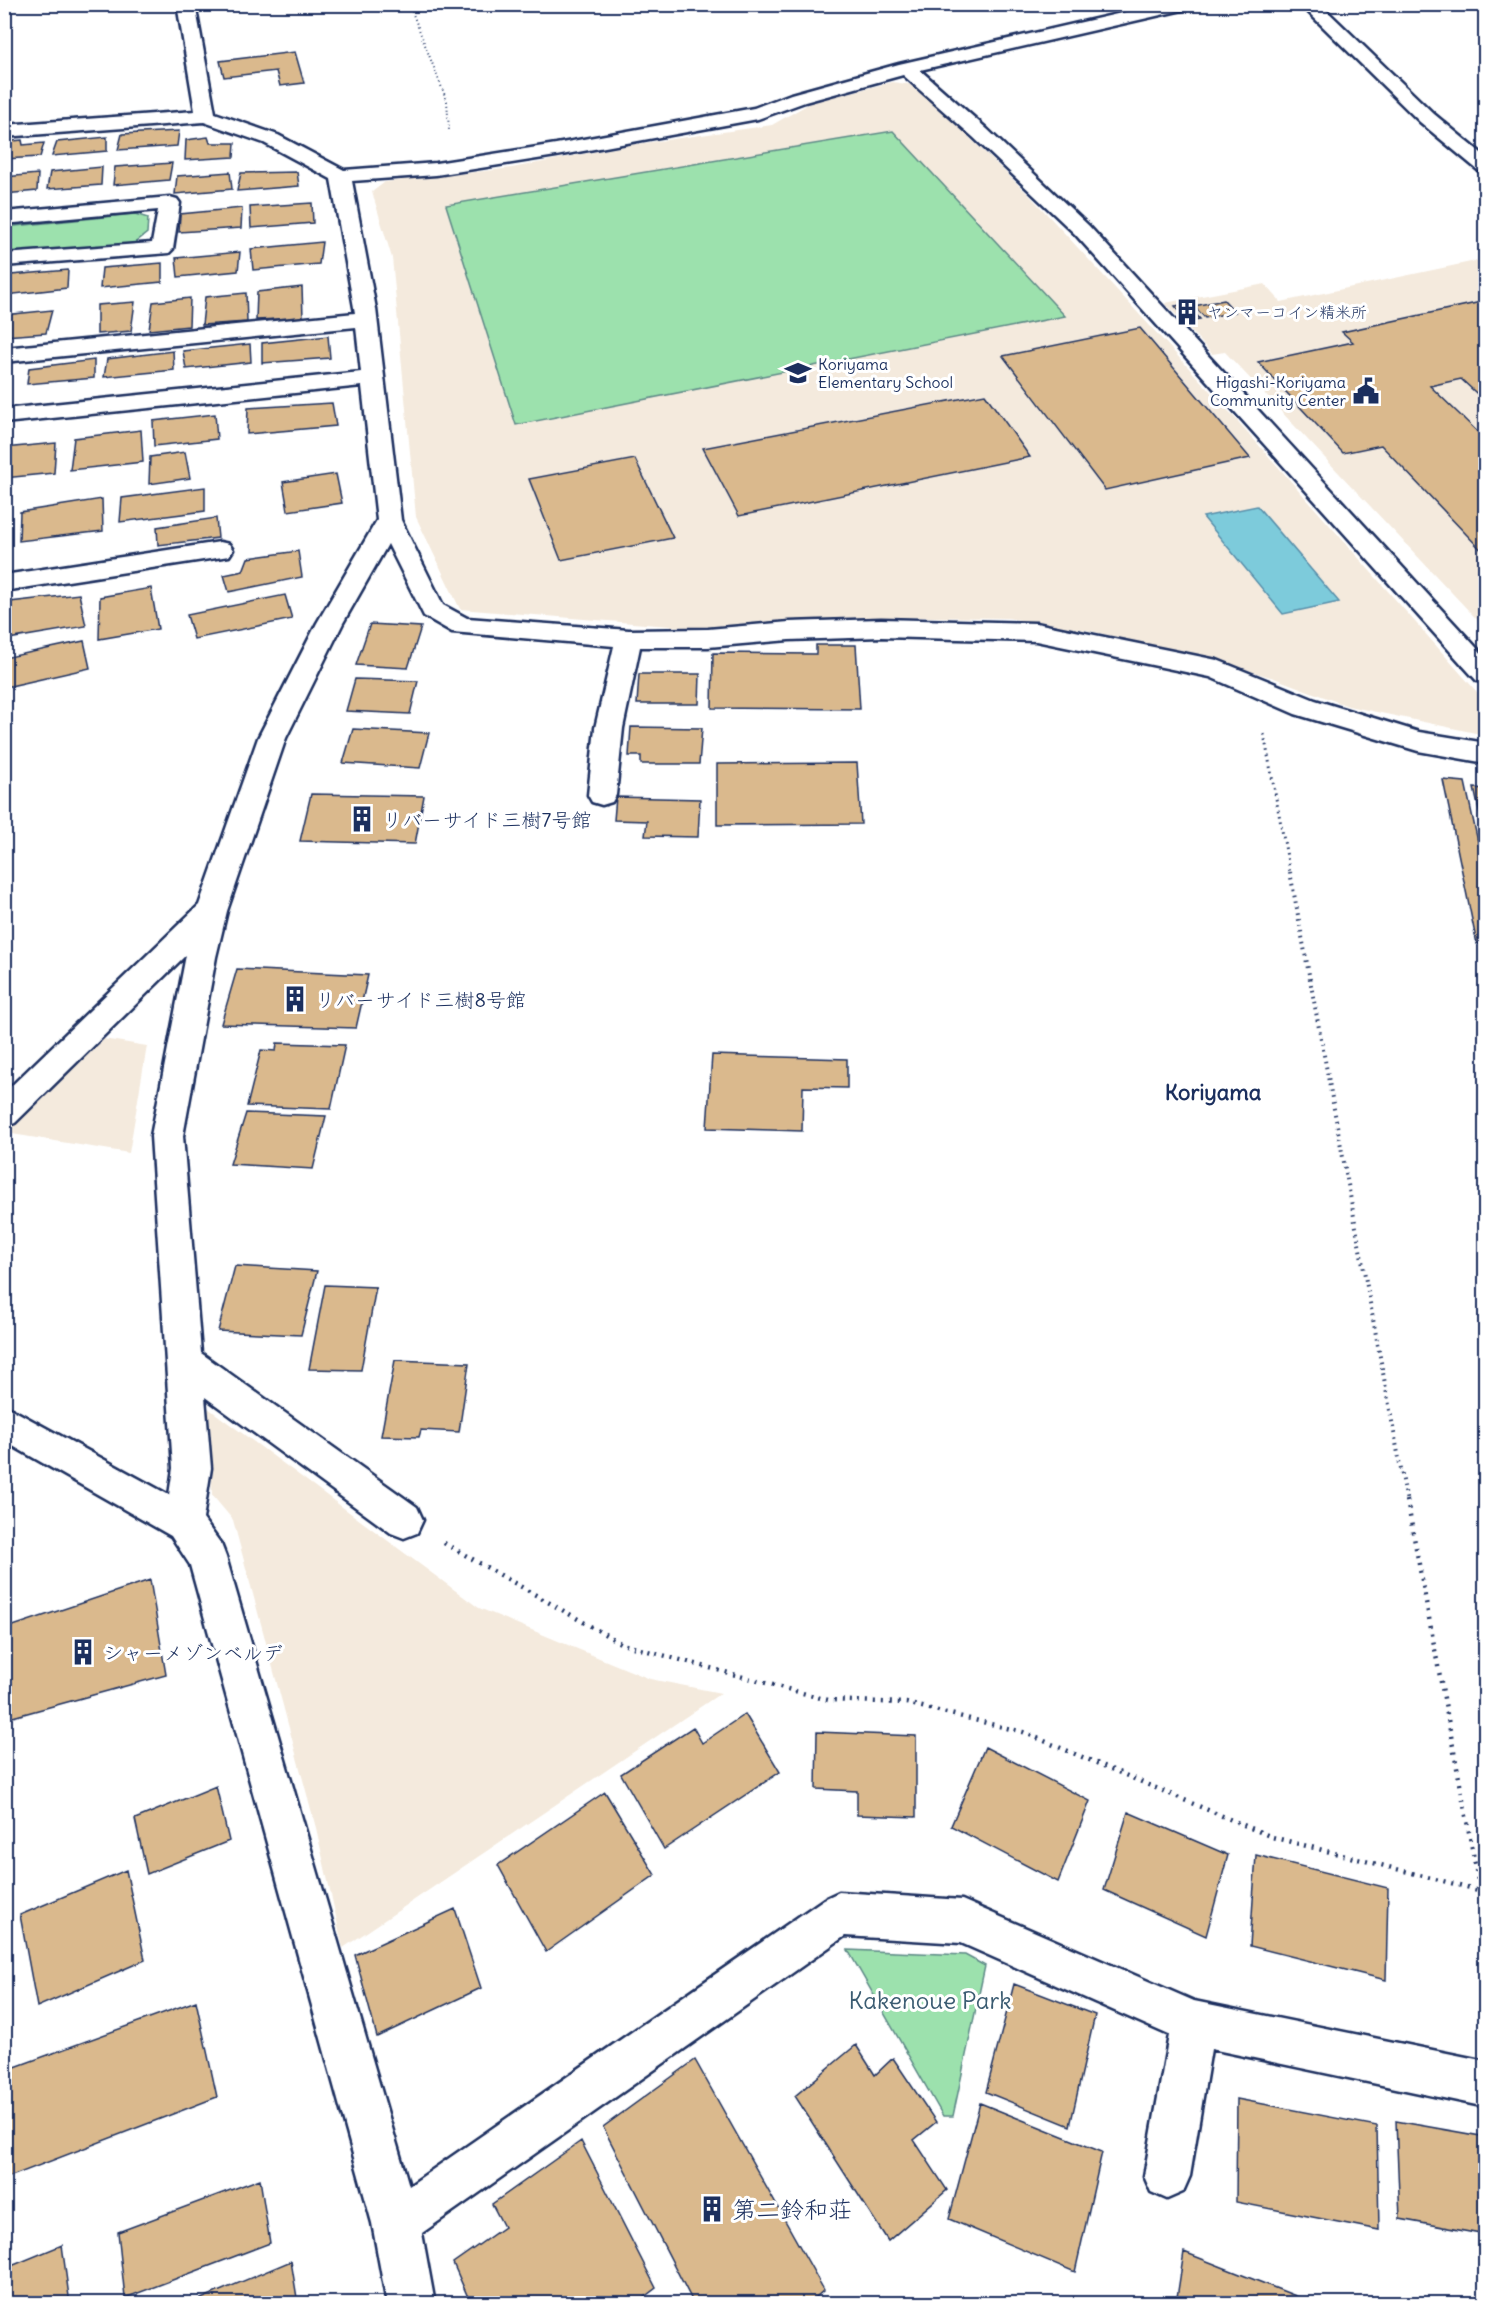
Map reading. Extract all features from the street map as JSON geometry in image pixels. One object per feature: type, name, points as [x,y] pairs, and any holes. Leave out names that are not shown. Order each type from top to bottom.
[{"type":"street","points":[[186,4],[206,116]]},
{"type":"street","points":[[4,131],[206,116],[271,139],[341,176],[443,168],[758,113],[906,68],[1186,4]]},
{"type":"street","points":[[1309,4],[1427,118],[1485,167]]},
{"type":"street","points":[[906,68],[980,133],[1082,230],[1485,675]]},
{"type":"street","points":[[341,176],[365,319],[389,520],[433,610],[461,626],[629,639],[708,638],[789,631],[881,628],[1036,632],[1217,669],[1305,707],[1418,741],[1485,753]]},
{"type":"street","points":[[4,218],[170,203],[162,249],[4,260]]},
{"type":"street","points":[[4,355],[365,319]]},
{"type":"street","points":[[4,416],[371,378]]},
{"type":"street","points":[[184,1523],[192,1468],[186,1364],[167,1136],[201,957],[212,911],[272,738],[330,622],[389,520]]},
{"type":"street","points":[[4,583],[220,550]]},
{"type":"street","points":[[602,795],[609,728],[629,639]]},
{"type":"street","points":[[4,1114],[212,911]]},
{"type":"street","points":[[186,1364],[404,1520]]},
{"type":"street","points":[[4,1422],[184,1523],[207,1557],[396,2223],[411,2304]]},
{"type":"street","points":[[396,2223],[839,1914],[962,1922],[1193,2023],[1485,2084]]},
{"type":"street","points":[[1167,2176],[1193,2023]]},
{"type":"path","points":[[409,4],[447,101],[451,152],[443,168]]},
{"type":"path","points":[[404,1520],[622,1644],[828,1700],[906,1703],[1023,1732],[1272,1837],[1483,1892],[1255,686]]},
{"type":"shaded area","name":"Koriyama Elementary School","points":[[892,82],[915,85],[1032,198],[1234,417],[1485,701],[1485,735],[1348,706],[1274,678],[1195,655],[1086,630],[1007,618],[925,617],[706,629],[460,609],[416,517],[392,258],[372,192],[385,182],[512,168],[630,145],[772,125],[812,102]]},
{"type":"shaded area","points":[[1485,259],[1485,628],[1225,352],[1212,354],[1165,303],[1265,284],[1281,302]]},
{"type":"shaded area","points":[[103,1039],[147,1046],[129,1153],[6,1133]]},
{"type":"shaded area","points":[[208,1408],[479,1608],[650,1679],[721,1693],[343,1948],[316,1828],[233,1520],[212,1495]]},
{"type":"green space","points":[[893,131],[1065,316],[516,425],[446,205]]},
{"type":"green space","points":[[135,214],[148,218],[147,233],[132,245],[5,254],[5,227]]},
{"type":"green space","name":"Kakenoue Park","points":[[848,1950],[965,1955],[985,1966],[953,2116],[943,2116]]},
{"type":"water","points":[[1257,506],[1339,602],[1283,614],[1203,517]]},
{"type":"building","points":[[295,52],[304,83],[280,86],[276,71],[224,77],[220,61]]},
{"type":"building","points":[[179,131],[177,146],[118,150],[122,134]]},
{"type":"building","points":[[107,137],[107,151],[52,156],[57,142]]},
{"type":"building","points":[[208,137],[210,143],[235,143],[234,157],[185,160],[186,140]]},
{"type":"building","points":[[22,140],[23,145],[44,143],[40,157],[4,159],[4,142]]},
{"type":"building","points":[[172,163],[169,180],[113,185],[115,167]]},
{"type":"building","points":[[102,167],[101,185],[47,189],[50,172]]},
{"type":"building","points":[[230,172],[232,189],[175,194],[177,176]]},
{"type":"building","points":[[297,172],[299,186],[237,191],[241,173]]},
{"type":"building","points":[[38,174],[37,191],[4,194],[4,177]]},
{"type":"building","points":[[312,203],[313,223],[251,228],[250,207]]},
{"type":"building","points":[[242,208],[241,228],[179,232],[180,214]]},
{"type":"building","points":[[322,242],[319,264],[253,270],[251,249]]},
{"type":"building","points":[[240,252],[238,271],[178,277],[176,258]]},
{"type":"building","points":[[162,263],[162,282],[100,288],[102,268]]},
{"type":"building","points":[[68,270],[67,288],[6,295],[11,275]]},
{"type":"building","points":[[302,287],[303,318],[256,320],[257,292]]},
{"type":"building","points":[[246,293],[247,322],[202,325],[205,297]]},
{"type":"building","points":[[190,298],[189,326],[149,330],[153,302]]},
{"type":"building","points":[[1224,300],[1235,312],[1205,318],[1194,306]]},
{"type":"building","points":[[1486,301],[1486,402],[1461,379],[1430,386],[1486,440],[1486,555],[1381,445],[1343,453],[1258,362],[1353,342],[1342,332]]},
{"type":"building","points":[[135,302],[131,331],[97,334],[97,305]]},
{"type":"building","name":"ヤンマーコイン精米所","points":[[1186,304],[1200,319],[1188,321],[1175,306]]},
{"type":"building","points":[[52,310],[46,333],[4,336],[4,315]]},
{"type":"building","points":[[1140,328],[1250,458],[1105,490],[1003,356]]},
{"type":"building","points":[[328,336],[330,358],[262,363],[262,343]]},
{"type":"building","points":[[250,344],[251,362],[186,369],[183,351]]},
{"type":"building","points":[[173,351],[174,370],[104,377],[107,359]]},
{"type":"building","points":[[94,360],[94,378],[27,384],[29,368]]},
{"type":"building","points":[[985,394],[1030,457],[739,516],[703,448]]},
{"type":"building","points":[[332,403],[336,426],[247,434],[248,408]]},
{"type":"building","points":[[215,414],[217,439],[154,446],[153,421]]},
{"type":"building","points":[[141,430],[143,462],[70,470],[74,438]]},
{"type":"building","points":[[56,443],[54,473],[4,478],[4,448]]},
{"type":"building","points":[[185,452],[190,478],[149,484],[150,457]]},
{"type":"building","points":[[635,459],[673,538],[561,560],[529,479]]},
{"type":"building","points":[[336,474],[342,503],[288,511],[283,482]]},
{"type":"building","points":[[205,487],[205,511],[120,522],[122,498]]},
{"type":"building","points":[[102,499],[103,531],[19,541],[20,512]]},
{"type":"building","points":[[216,518],[218,538],[158,545],[157,527]]},
{"type":"building","points":[[298,551],[302,577],[229,592],[224,575],[243,571],[248,558]]},
{"type":"building","points":[[151,588],[158,629],[99,639],[100,597]]},
{"type":"building","points":[[79,594],[86,626],[8,639],[10,602]]},
{"type":"building","points":[[285,595],[292,619],[194,639],[187,615]]},
{"type":"building","points":[[370,624],[421,627],[408,668],[356,665]]},
{"type":"building","points":[[84,641],[90,668],[6,687],[4,658]]},
{"type":"building","points":[[816,645],[856,645],[860,709],[712,708],[713,653],[816,654]]},
{"type":"building","points":[[639,674],[700,674],[699,704],[637,704]]},
{"type":"building","points":[[355,679],[418,681],[410,714],[346,711]]},
{"type":"building","points":[[631,727],[702,728],[699,764],[641,764],[641,756],[629,756]]},
{"type":"building","points":[[353,729],[429,733],[420,768],[343,763]]},
{"type":"building","points":[[857,763],[861,824],[717,825],[717,764]]},
{"type":"building","points":[[1443,780],[1465,782],[1486,879],[1486,944],[1477,944]]},
{"type":"building","points":[[1474,788],[1486,789],[1486,841]]},
{"type":"building","name":"リバーサイド三樹7号館","points":[[311,794],[424,796],[415,844],[300,841]]},
{"type":"building","points":[[616,797],[700,799],[698,837],[645,836],[647,821],[614,820]]},
{"type":"building","name":"リバーサイド三樹8号館","points":[[237,969],[368,975],[356,1028],[221,1024]]},
{"type":"building","points":[[277,1043],[345,1045],[331,1109],[247,1106],[261,1050],[276,1051]]},
{"type":"building","points":[[712,1055],[847,1059],[847,1088],[803,1087],[802,1131],[707,1128]]},
{"type":"building","points":[[246,1113],[326,1116],[313,1169],[230,1164]]},
{"type":"building","points":[[235,1266],[317,1271],[301,1335],[218,1331]]},
{"type":"building","points":[[325,1285],[376,1287],[361,1370],[309,1369]]},
{"type":"building","points":[[395,1360],[469,1363],[459,1432],[421,1430],[419,1437],[381,1436]]},
{"type":"building","name":"シャーメゾンベルデ","points":[[150,1580],[166,1675],[9,1718],[4,1696],[4,1629]]},
{"type":"building","points":[[745,1714],[780,1772],[664,1849],[621,1774],[693,1727],[702,1743]]},
{"type":"building","points":[[817,1732],[916,1736],[916,1817],[857,1815],[857,1791],[816,1789]]},
{"type":"building","points":[[985,1747],[1090,1801],[1058,1882],[951,1826]]},
{"type":"building","points":[[216,1786],[229,1841],[147,1874],[135,1819]]},
{"type":"building","points":[[605,1792],[655,1875],[546,1952],[498,1865]]},
{"type":"building","points":[[1128,1812],[1228,1855],[1206,1936],[1104,1890]]},
{"type":"building","points":[[1256,1855],[1388,1888],[1386,1980],[1250,1946]]},
{"type":"building","points":[[126,1870],[145,1960],[37,2007],[20,1915]]},
{"type":"building","points":[[455,1909],[481,1988],[377,2037],[355,1955]]},
{"type":"building","points":[[1481,1921],[1486,1922],[1486,1985]]},
{"type":"building","points":[[1014,1984],[1095,2015],[1070,2126],[986,2092]]},
{"type":"building","points":[[196,2001],[217,2097],[4,2179],[4,2071]]},
{"type":"building","points":[[856,2045],[875,2075],[893,2058],[936,2122],[914,2140],[947,2190],[888,2241],[795,2096]]},
{"type":"building","name":"第二鈴和荘","points":[[695,2060],[824,2290],[808,2304],[694,2304],[603,2127]]},
{"type":"building","points":[[1237,2099],[1377,2126],[1379,2230],[1236,2202]]},
{"type":"building","points":[[980,2103],[1102,2152],[1075,2272],[949,2219]]},
{"type":"building","points":[[1396,2121],[1486,2137],[1486,2235],[1400,2219]]},
{"type":"building","points":[[581,2141],[656,2288],[635,2304],[471,2304],[453,2263],[504,2227],[492,2204]]},
{"type":"building","points":[[260,2179],[270,2243],[125,2298],[118,2232]]},
{"type":"building","points":[[62,2245],[70,2304],[4,2304],[4,2269]]},
{"type":"building","points":[[1184,2252],[1316,2304],[1176,2304]]},
{"type":"building","points":[[291,2261],[298,2304],[189,2304]]},
{"type":"place","name":"ヤンマーコイン精米所","points":[[1187,312]]},
{"type":"place","name":"Koriyama Elementary School","points":[[798,373]]},
{"type":"place","name":"Higashi-Koriyama Community Center","points":[[1366,391]]},
{"type":"place","name":"リバーサイド三樹7号館","points":[[362,819]]},
{"type":"place","name":"リバーサイド三樹8号館","points":[[295,999]]},
{"type":"place","name":"シャーメゾンベルデ","points":[[83,1652]]},
{"type":"place","name":"第二鈴和荘","points":[[712,2209]]},
{"type":"district","name":"Koriyama","points":[[1213,1092]]}]
